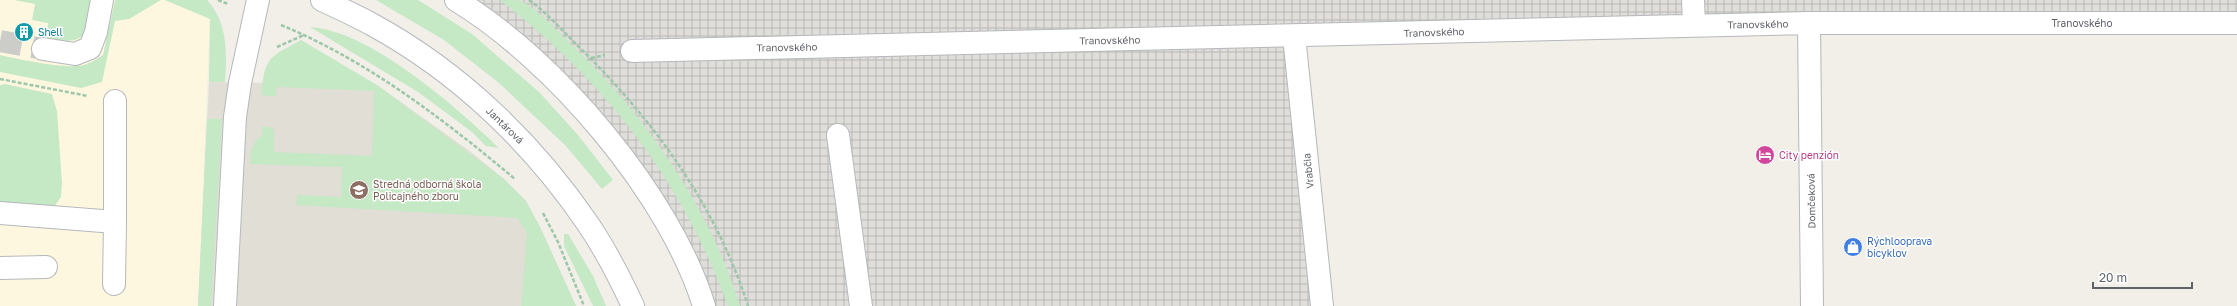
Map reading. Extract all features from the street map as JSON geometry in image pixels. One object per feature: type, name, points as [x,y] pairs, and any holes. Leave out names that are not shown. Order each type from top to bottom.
[{"type":"street","points":[[43,49],[75,54],[90,48],[96,32],[102,0]]},
{"type":"street","name":"Jantárová","points":[[322,0],[374,26],[441,69],[496,115],[541,161],[588,224],[633,306]]},
{"type":"street","points":[[456,0],[481,15],[534,59],[570,94],[629,166],[672,234],[700,292],[704,306]]},
{"type":"street","points":[[1693,0],[1694,25]]},
{"type":"street","points":[[225,306],[235,117],[256,7]]},
{"type":"street","name":"Tranovského","points":[[632,51],[1294,36],[1694,25],[1809,23],[2237,23]]},
{"type":"street","name":"Domčeková","points":[[1809,23],[1812,306]]},
{"type":"street","name":"Vrabčia","points":[[1294,36],[1322,306]]},
{"type":"street","points":[[114,284],[115,101]]},
{"type":"street","points":[[838,135],[860,306]]},
{"type":"street","points":[[0,213],[115,222]]},
{"type":"street","points":[[0,268],[46,268]]},
{"type":"path","points":[[529,0],[628,97],[662,138],[720,234],[748,306]]},
{"type":"path","points":[[256,7],[394,85],[485,154],[521,184]]},
{"type":"path","points":[[0,79],[115,101]]},
{"type":"path","points":[[540,208],[558,242],[584,306]]},
{"type":"shaded area","points":[[0,0],[165,0],[210,19],[198,306],[0,306]]},
{"type":"shaded area","points":[[456,0],[2237,0],[2237,22],[1295,36],[1322,306],[704,306],[700,292],[570,93]]},
{"type":"shaded area","name":"Stredná odborná škola Policajného zboru","points":[[209,82],[377,85],[471,152],[504,179],[526,201],[540,227],[576,306],[198,306]]},
{"type":"green space","points":[[14,0],[93,0],[89,23],[86,30],[82,36],[69,41],[46,38],[48,23],[32,20],[35,4]]},
{"type":"green space","points":[[115,0],[161,0],[129,19],[115,21],[102,82],[81,88],[0,72],[0,55],[44,64],[79,66],[87,64],[103,55]]},
{"type":"green space","points":[[165,0],[207,0],[214,9],[219,18],[225,39],[225,82],[209,82],[210,19]]},
{"type":"green space","points":[[376,0],[418,0],[472,34],[539,92],[578,135],[613,180],[602,189],[565,145],[499,83],[444,40]]},
{"type":"green space","points":[[500,0],[521,1],[539,13],[595,68],[647,129],[692,196],[711,232],[727,269],[740,306],[728,306],[709,260],[688,217],[663,175],[636,136],[606,100],[573,65],[538,32]]},
{"type":"green space","points":[[310,27],[333,31],[359,42],[385,56],[437,93],[482,131],[499,148],[486,146],[472,132],[418,92]]},
{"type":"green space","points":[[301,40],[377,85],[504,179],[526,201],[540,227],[576,306],[521,306],[527,233],[517,218],[296,205],[297,195],[341,197],[342,167],[250,164],[253,145],[258,138],[262,136],[262,126],[272,128],[274,132],[274,152],[372,156],[374,91],[277,87],[276,96],[265,96],[261,93],[267,64],[276,55]]},
{"type":"green space","points":[[5,84],[52,94],[57,111],[62,183],[61,197],[54,207],[0,209],[0,85]]},
{"type":"green space","points":[[207,119],[222,119],[211,306],[198,306]]},
{"type":"green space","points":[[564,234],[568,234],[593,276],[606,306],[593,306],[564,246]]},
{"type":"tunnel","points":[[0,41],[43,49]]},
{"type":"place","name":"Shell","points":[[24,32]]},
{"type":"place","name":"City penzión","points":[[1765,155]]},
{"type":"place","name":"Stredná odborná škola Policajného zboru","points":[[359,190]]},
{"type":"place","name":"Rýchlooprava bicyklov","points":[[1853,247]]}]
